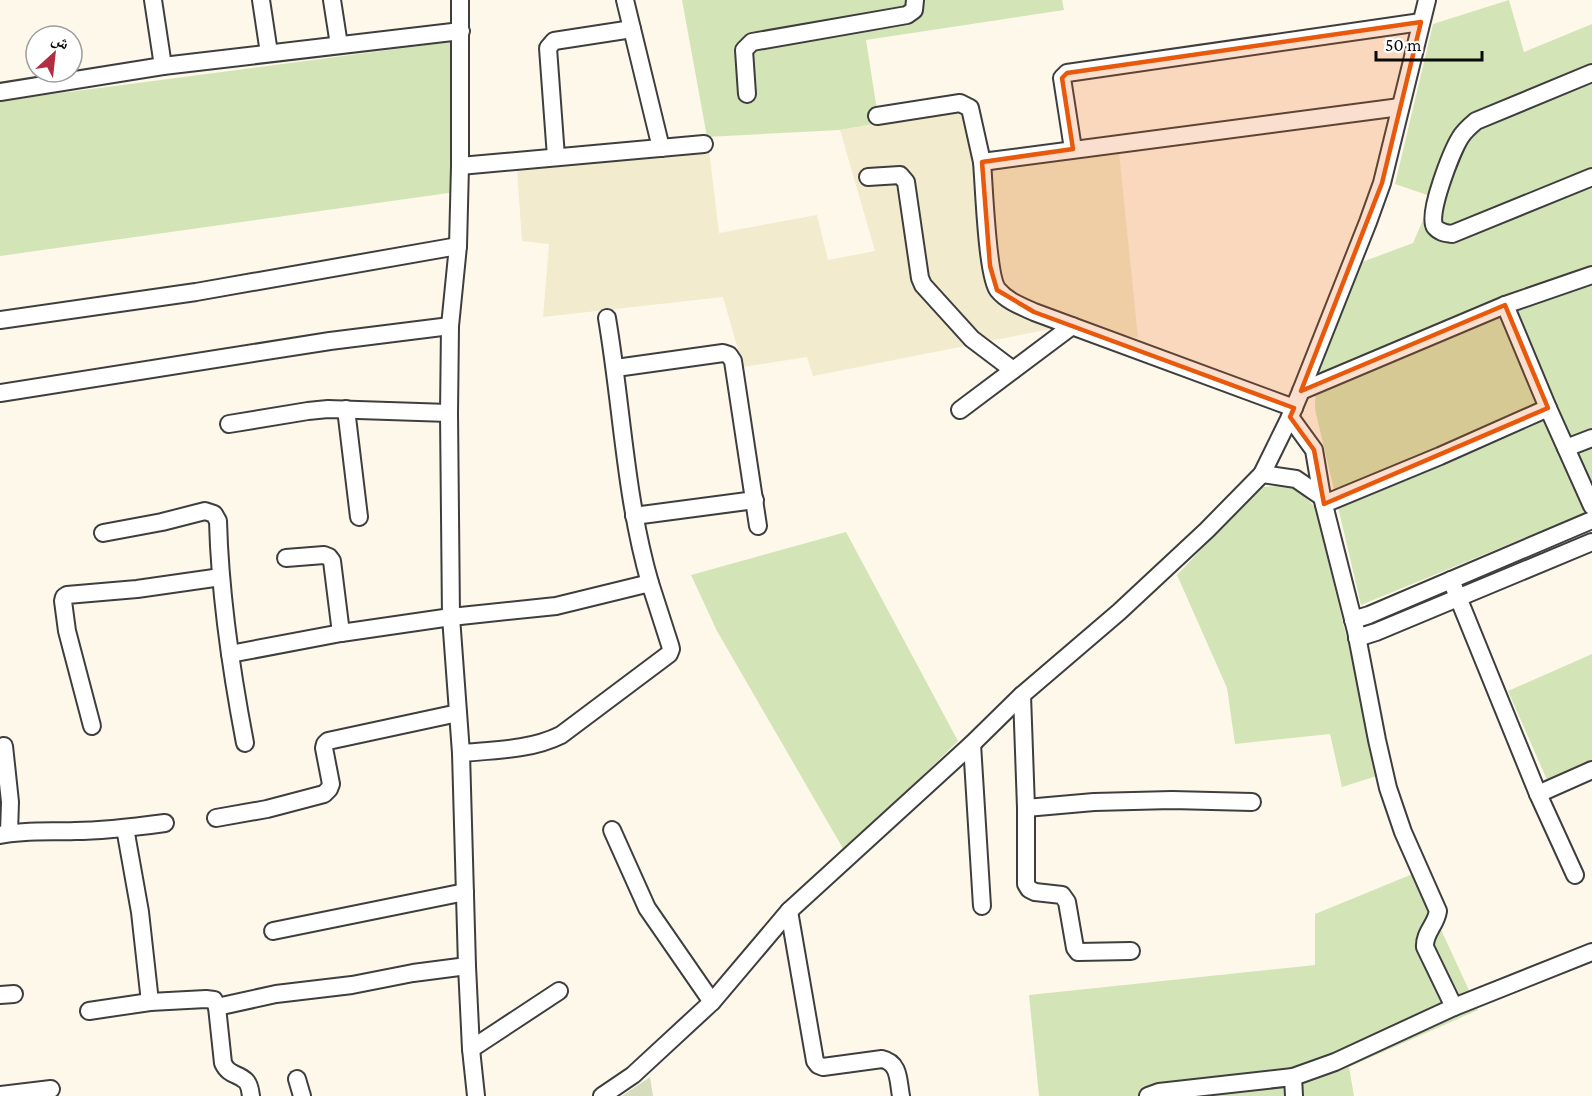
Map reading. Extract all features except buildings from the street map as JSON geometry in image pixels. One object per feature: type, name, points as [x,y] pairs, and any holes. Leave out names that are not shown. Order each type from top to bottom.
[{"type":"street","points":[[153,0],[163,66]]},
{"type":"street","points":[[261,0],[269,52]]},
{"type":"street","points":[[332,0],[339,45]]},
{"type":"street","points":[[460,0],[462,31],[458,246],[450,326],[451,617],[461,753],[467,966],[476,1096]]},
{"type":"street","points":[[626,0],[661,148]]},
{"type":"street","points":[[747,94],[744,50],[752,42],[907,15],[914,10],[915,0]]},
{"type":"street","points":[[602,1096],[633,1075],[712,1002],[789,911],[972,744],[1022,695],[1137,596],[1262,474],[1292,413],[1382,183],[1427,0]]},
{"type":"street","points":[[1073,149],[1062,78],[1066,73],[1421,22]]},
{"type":"street","points":[[556,157],[548,48],[554,40],[633,29]]},
{"type":"street","points":[[0,92],[269,52],[462,31]]},
{"type":"street","points":[[1592,73],[1476,121],[1465,130],[1441,185],[1432,221],[1435,228],[1444,233],[1464,231],[1592,177]]},
{"type":"street","points":[[878,116],[960,104],[970,108],[982,162],[990,266],[993,283],[1001,294],[1017,304],[1292,413],[1314,450],[1323,500],[1353,620],[1391,799],[1438,911],[1437,920],[1424,942],[1425,947],[1454,1007]]},
{"type":"street","points":[[982,162],[1400,107]]},
{"type":"street","points":[[460,166],[704,144]]},
{"type":"street","points":[[868,177],[900,176],[906,182],[920,278],[923,285],[972,339],[1012,370]]},
{"type":"street","points":[[0,320],[196,292],[458,246]]},
{"type":"street","points":[[1301,391],[1505,305],[1592,275]]},
{"type":"street","points":[[1505,305],[1592,506]]},
{"type":"street","points":[[461,753],[532,746],[550,741],[669,654],[671,649],[640,550],[616,368],[607,318]]},
{"type":"street","points":[[0,393],[330,341],[450,326]]},
{"type":"street","points":[[960,410],[1072,326]]},
{"type":"street","points":[[616,368],[723,352],[729,355],[733,361],[758,526]]},
{"type":"street","points":[[1323,500],[1440,456],[1548,408]]},
{"type":"street","points":[[229,424],[308,411],[345,409],[449,413]]},
{"type":"street","points":[[345,409],[359,517]]},
{"type":"street","points":[[1566,448],[1592,438]]},
{"type":"street","points":[[1262,474],[1296,479],[1323,500]]},
{"type":"street","points":[[634,516],[755,500]]},
{"type":"street","points":[[103,533],[205,511],[214,514],[218,521],[221,577],[230,654],[245,743]]},
{"type":"street","points":[[1353,620],[1592,520]]},
{"type":"street","points":[[1357,638],[1592,542]]},
{"type":"street","points":[[286,558],[324,555],[332,561],[341,633]]},
{"type":"street","points":[[92,726],[68,631],[64,597],[221,577]]},
{"type":"street","points":[[1451,580],[1538,794],[1575,875]]},
{"type":"street","points":[[230,654],[341,633],[451,617],[556,606],[650,584]]},
{"type":"street","points":[[1022,695],[1026,884],[1029,890],[1065,897],[1075,948],[1078,952],[1131,951]]},
{"type":"street","points":[[216,818],[267,809],[324,794],[331,784],[324,748],[328,741],[458,713]]},
{"type":"street","points":[[972,744],[982,906]]},
{"type":"street","points":[[4,746],[10,802],[5,834],[42,830],[125,828],[165,823]]},
{"type":"street","points":[[1538,794],[1592,770]]},
{"type":"street","points":[[1026,808],[1094,802],[1172,800],[1252,802]]},
{"type":"street","points":[[125,828],[140,912],[150,1002]]},
{"type":"street","points":[[612,830],[647,909],[712,1002]]},
{"type":"street","points":[[273,931],[465,892]]},
{"type":"street","points":[[789,911],[815,1061],[823,1067],[882,1059],[890,1061],[896,1067],[901,1096]]},
{"type":"street","points":[[1148,1096],[1159,1092],[1293,1077],[1335,1062],[1454,1007],[1592,952]]},
{"type":"street","points":[[217,1007],[276,994],[352,985],[413,973],[467,966]]},
{"type":"street","points":[[471,1049],[558,991]]},
{"type":"street","points":[[89,1011],[150,1002],[214,1000],[217,1007],[223,1063],[231,1074],[246,1081],[251,1096]]},
{"type":"street","points":[[1293,1077],[1294,1096]]},
{"type":"street","points":[[297,1078],[302,1096]]},
{"type":"street","points":[[0,1095],[51,1089]]},
{"type":"highlighted area","points":[[1421,22],[1382,183],[1301,391],[1505,305],[1548,408],[1324,504],[1314,450],[1290,417],[1294,408],[1034,312],[997,290],[990,266],[982,162],[1073,149],[1062,78],[1067,73]]},
{"type":"shaded area","points":[[963,109],[978,172],[1119,152],[1138,338],[1076,324],[813,376],[807,357],[743,367],[723,297],[543,317],[549,244],[522,241],[517,170],[709,150],[719,233],[817,215],[828,260],[875,251],[840,130]]},
{"type":"green space","points":[[682,0],[1062,0],[1064,10],[866,40],[879,123],[840,130],[707,137]]},
{"type":"green space","points":[[1509,0],[1524,52],[1592,24],[1592,510],[1361,605],[1315,409],[1316,377],[1362,262],[1413,243],[1433,197],[1395,184],[1433,24]]},
{"type":"green space","points":[[457,41],[456,192],[0,256],[0,101]]},
{"type":"green space","points":[[1293,485],[1315,507],[1380,775],[1342,787],[1330,734],[1235,744],[1227,688],[1177,575],[1260,487]]},
{"type":"green space","points":[[846,532],[958,741],[845,852],[717,631],[691,575]]},
{"type":"green space","points":[[1592,654],[1592,760],[1547,780],[1508,691]]},
{"type":"green space","points":[[1415,873],[1478,1010],[1349,1067],[1354,1096],[1039,1096],[1029,995],[1315,965],[1315,914]]},
{"type":"green space","points":[[650,1077],[653,1096],[622,1096]]}]
